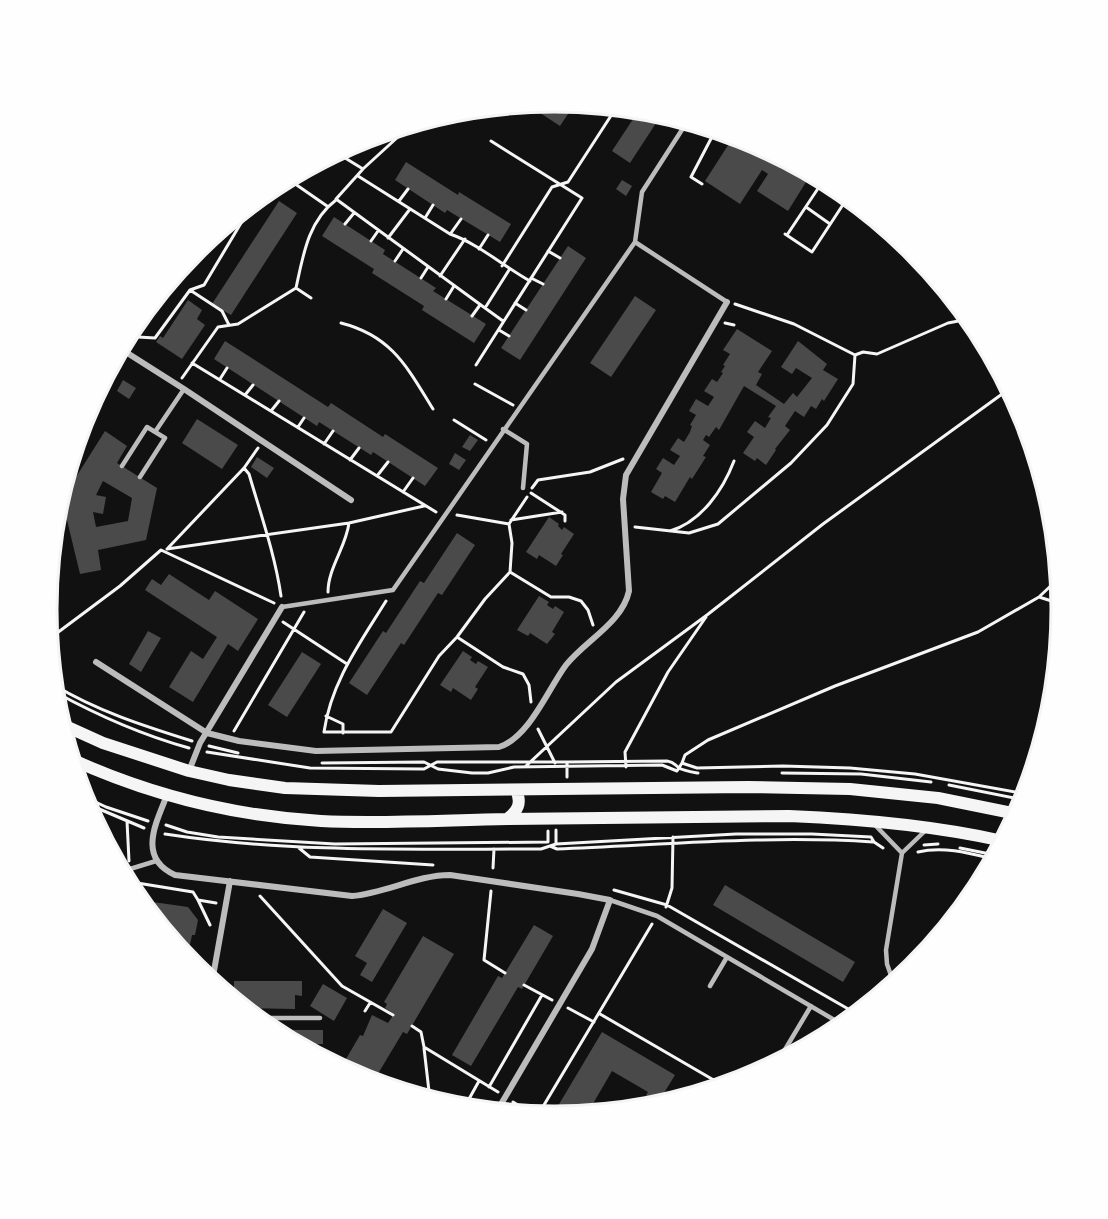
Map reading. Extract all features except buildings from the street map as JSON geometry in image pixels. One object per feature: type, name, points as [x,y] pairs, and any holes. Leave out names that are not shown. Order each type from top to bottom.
[{"type":"main road","points":[[72,729],[103,743],[189,771],[254,784],[305,789],[379,791],[784,787],[850,789],[938,798],[1008,812]]},
{"type":"main road","points":[[81,763],[167,795],[223,808],[322,821],[789,816],[870,819],[994,839]]},
{"type":"main road","points":[[507,819],[516,812],[520,805],[516,790]]},
{"type":"street","points":[[96,662],[207,733],[230,739],[316,751],[499,747],[511,742],[532,717],[566,666],[622,609],[629,591],[622,500],[626,475],[728,302]]},
{"type":"street","points":[[128,354],[351,500]]},
{"type":"street","points":[[189,771],[207,733],[282,607]]},
{"type":"street","points":[[167,795],[153,832],[152,843],[156,861],[165,871],[175,875],[352,896],[370,894],[436,875],[492,881],[610,900],[592,949],[501,1103]]},
{"type":"street","points":[[214,971],[230,881]]},
{"type":"lane","points":[[282,607],[393,590],[635,242],[642,192],[683,129]]},
{"type":"lane","points":[[635,242],[728,302]]},
{"type":"lane","points":[[156,432],[184,389]]},
{"type":"lane","points":[[122,466],[147,427],[171,442]]},
{"type":"lane","points":[[503,429],[528,444],[523,488]]},
{"type":"lane","points":[[140,477],[165,438]]},
{"type":"lane","points":[[870,819],[902,854]]},
{"type":"lane","points":[[891,975],[886,950],[902,854],[930,827]]},
{"type":"lane","points":[[131,869],[156,861]]},
{"type":"lane","points":[[610,900],[657,916],[834,1020]]},
{"type":"lane","points":[[710,986],[727,957]]},
{"type":"lane","points":[[785,1049],[811,1006]]},
{"type":"lane","points":[[271,1018],[320,1018]]},
{"type":"path","points":[[502,266],[552,187],[568,182],[610,116]]},
{"type":"path","points":[[177,384],[218,327],[238,324],[296,288],[307,238],[327,206],[336,200],[363,169],[397,138]]},
{"type":"path","points":[[702,184],[690,177],[711,138]]},
{"type":"path","points":[[476,365],[582,198],[491,141]]},
{"type":"path","points":[[346,158],[363,169]]},
{"type":"path","points":[[358,176],[450,234],[465,239],[502,266],[543,284]]},
{"type":"path","points":[[296,185],[327,206]]},
{"type":"path","points":[[399,201],[408,189]]},
{"type":"path","points":[[818,189],[786,235],[812,252],[843,205]]},
{"type":"path","points":[[336,200],[503,322]]},
{"type":"path","points":[[425,218],[433,205]]},
{"type":"path","points":[[806,207],[830,224]]},
{"type":"path","points":[[388,238],[410,208]]},
{"type":"path","points":[[345,224],[354,213]]},
{"type":"path","points":[[451,233],[461,219]]},
{"type":"path","points":[[138,338],[155,338],[189,290],[204,285],[241,224]]},
{"type":"path","points":[[371,241],[378,231]]},
{"type":"path","points":[[479,249],[488,235]]},
{"type":"path","points":[[440,276],[465,239]]},
{"type":"path","points":[[395,261],[403,249]]},
{"type":"path","points":[[548,251],[560,258]]},
{"type":"path","points":[[421,278],[428,267]]},
{"type":"path","points":[[485,308],[509,270]]},
{"type":"path","points":[[446,299],[454,286]]},
{"type":"path","points":[[296,288],[311,298]]},
{"type":"path","points":[[189,290],[222,311],[228,325]]},
{"type":"path","points":[[728,302],[794,324],[855,355],[863,352],[877,354],[948,323],[958,321]]},
{"type":"path","points":[[515,303],[526,310]]},
{"type":"path","points":[[472,316],[480,304]]},
{"type":"path","points":[[341,322],[381,340],[405,363],[433,409]]},
{"type":"path","points":[[499,330],[509,336]]},
{"type":"path","points":[[631,526],[665,532],[689,533],[718,524],[791,463],[827,425],[853,384],[855,355]]},
{"type":"path","points":[[58,633],[120,586],[161,550],[349,523],[425,506],[192,363]]},
{"type":"path","points":[[219,380],[227,368]]},
{"type":"path","points":[[475,384],[518,408]]},
{"type":"path","points":[[245,395],[253,385]]},
{"type":"path","points":[[524,767],[616,682],[707,615],[823,524],[1002,394]]},
{"type":"path","points":[[271,411],[279,401]]},
{"type":"path","points":[[298,428],[304,418]]},
{"type":"path","points":[[454,420],[493,444]]},
{"type":"path","points":[[324,444],[333,431]]},
{"type":"path","points":[[166,550],[244,468],[263,441]]},
{"type":"path","points":[[350,460],[359,448]]},
{"type":"path","points":[[538,480],[590,472],[624,459]]},
{"type":"path","points":[[665,532],[681,527],[707,507],[729,475],[734,461]]},
{"type":"path","points":[[377,476],[388,462]]},
{"type":"path","points":[[244,468],[249,474],[277,570],[282,607]]},
{"type":"path","points":[[403,492],[413,478]]},
{"type":"path","points":[[393,590],[340,676],[326,716],[324,732],[391,732],[439,656],[510,572],[512,543],[510,522],[530,492],[562,512],[565,521]]},
{"type":"path","points":[[446,513],[510,522],[562,512]]},
{"type":"path","points":[[328,600],[328,584],[347,535],[349,523]]},
{"type":"path","points":[[166,550],[282,607]]},
{"type":"path","points":[[510,572],[551,597],[569,597],[581,601],[588,610],[596,635]]},
{"type":"path","points":[[457,637],[503,667],[523,674],[529,685],[532,717],[546,747],[559,767],[662,765],[677,771],[685,755],[708,740],[835,686],[978,632],[1039,597],[1050,586]]},
{"type":"path","points":[[1039,597],[1051,601]]},
{"type":"path","points":[[230,739],[309,603]]},
{"type":"path","points":[[627,767],[625,752],[647,710],[668,672],[707,615]]},
{"type":"path","points":[[276,618],[347,664]]},
{"type":"path","points":[[326,716],[344,724],[343,733]]},
{"type":"path","points":[[682,763],[697,768],[783,766],[861,769],[915,774],[1016,792]]},
{"type":"path","points":[[99,809],[153,832],[217,842],[297,847],[541,849],[549,844],[672,837],[736,834],[849,834],[871,837],[874,842],[889,851],[902,854],[932,849],[985,856]]},
{"type":"path","points":[[544,1106],[657,916],[667,905],[672,888],[672,837]]},
{"type":"path","points":[[549,844],[557,849],[745,839],[829,839],[893,844]]},
{"type":"path","points":[[909,845],[938,844],[986,855]]},
{"type":"path","points":[[297,847],[310,857],[436,865],[436,875]]},
{"type":"path","points":[[493,868],[494,849]]},
{"type":"path","points":[[491,890],[484,960],[505,973]]},
{"type":"path","points":[[253,894],[259,895],[342,986],[393,1016]]},
{"type":"path","points":[[198,900],[211,922],[209,932]]},
{"type":"path","points":[[667,905],[849,1010]]},
{"type":"path","points":[[489,1087],[542,995]]},
{"type":"path","points":[[365,1011],[370,1003]]},
{"type":"path","points":[[600,1014],[713,1080]]},
{"type":"path","points":[[412,1026],[421,1032],[429,1091]]},
{"type":"path","points":[[424,1047],[517,1105]]},
{"type":"path","points":[[469,1099],[479,1081]]}]
